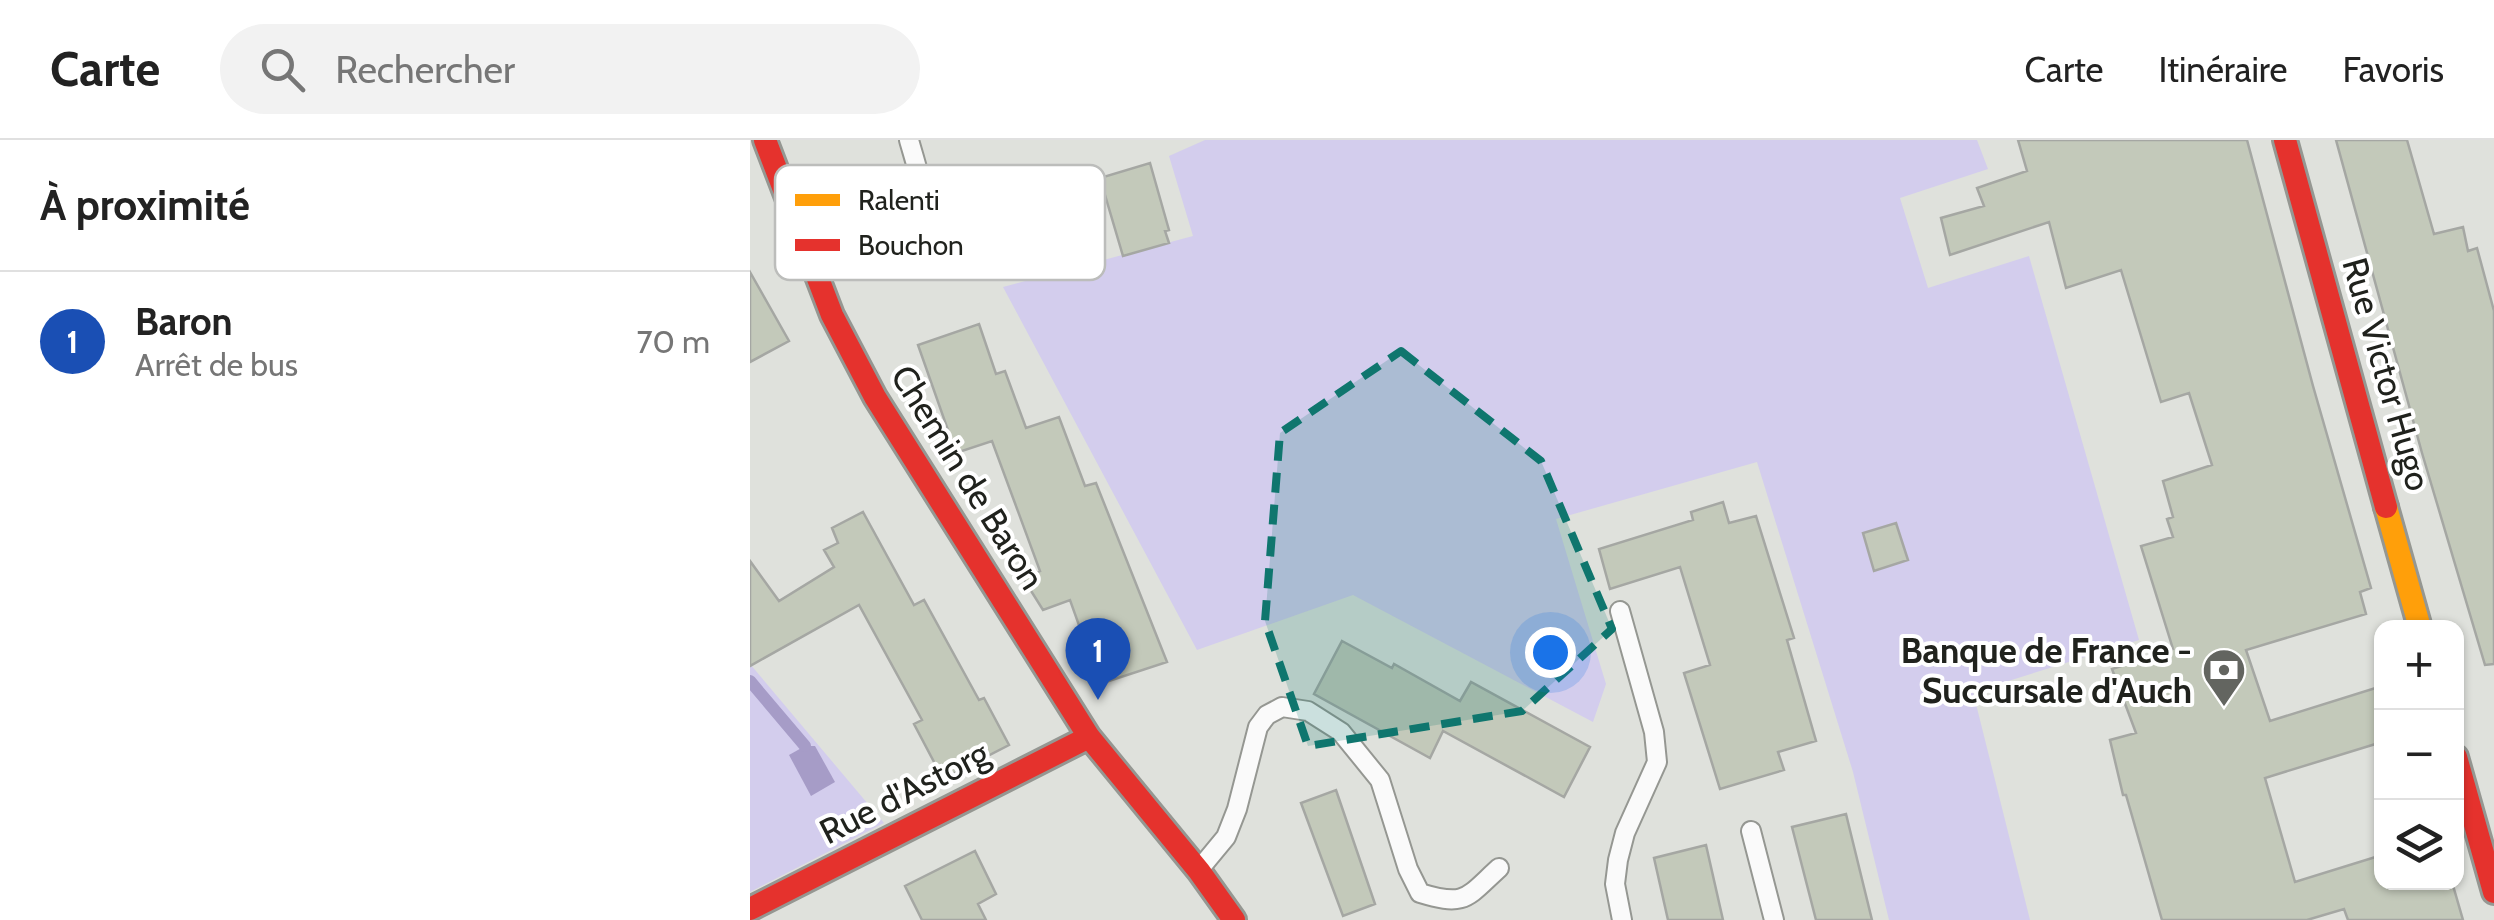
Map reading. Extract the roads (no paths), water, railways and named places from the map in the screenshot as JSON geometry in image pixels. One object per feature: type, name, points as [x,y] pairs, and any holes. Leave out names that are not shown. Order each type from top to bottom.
[{"type":"street","name":"Chemin de Baron","points":[[765,140],[775,166]]},
{"type":"street","name":"Rue Victor Hugo","points":[[2286,140],[2418,620]]},
{"type":"street","name":"Chemin de Baron","points":[[819,280],[832,315],[876,397],[1089,737],[1234,920]]},
{"type":"street","name":"Rue d'Astorg","points":[[750,909],[1089,737]]},
{"type":"street","points":[[2464,785],[2494,892]]},
{"type":"lane","points":[[909,140],[915,165]]},
{"type":"lane","points":[[1620,611],[1654,732],[1657,762],[1625,833],[1618,860],[1614,884],[1622,920]]},
{"type":"lane","points":[[1199,871],[1226,837],[1258,727],[1282,707],[1308,712],[1341,732],[1380,780],[1408,869],[1420,893],[1448,902],[1465,899],[1499,868]]},
{"type":"lane","points":[[1752,831],[1774,920]]},
{"type":"waterway","points":[[750,681],[805,746]]},
{"type":"place","name":"Baron","points":[[1098,700]]},
{"type":"place","name":"Banque de France - Succursale d'Auch","points":[[2224,708]]}]
